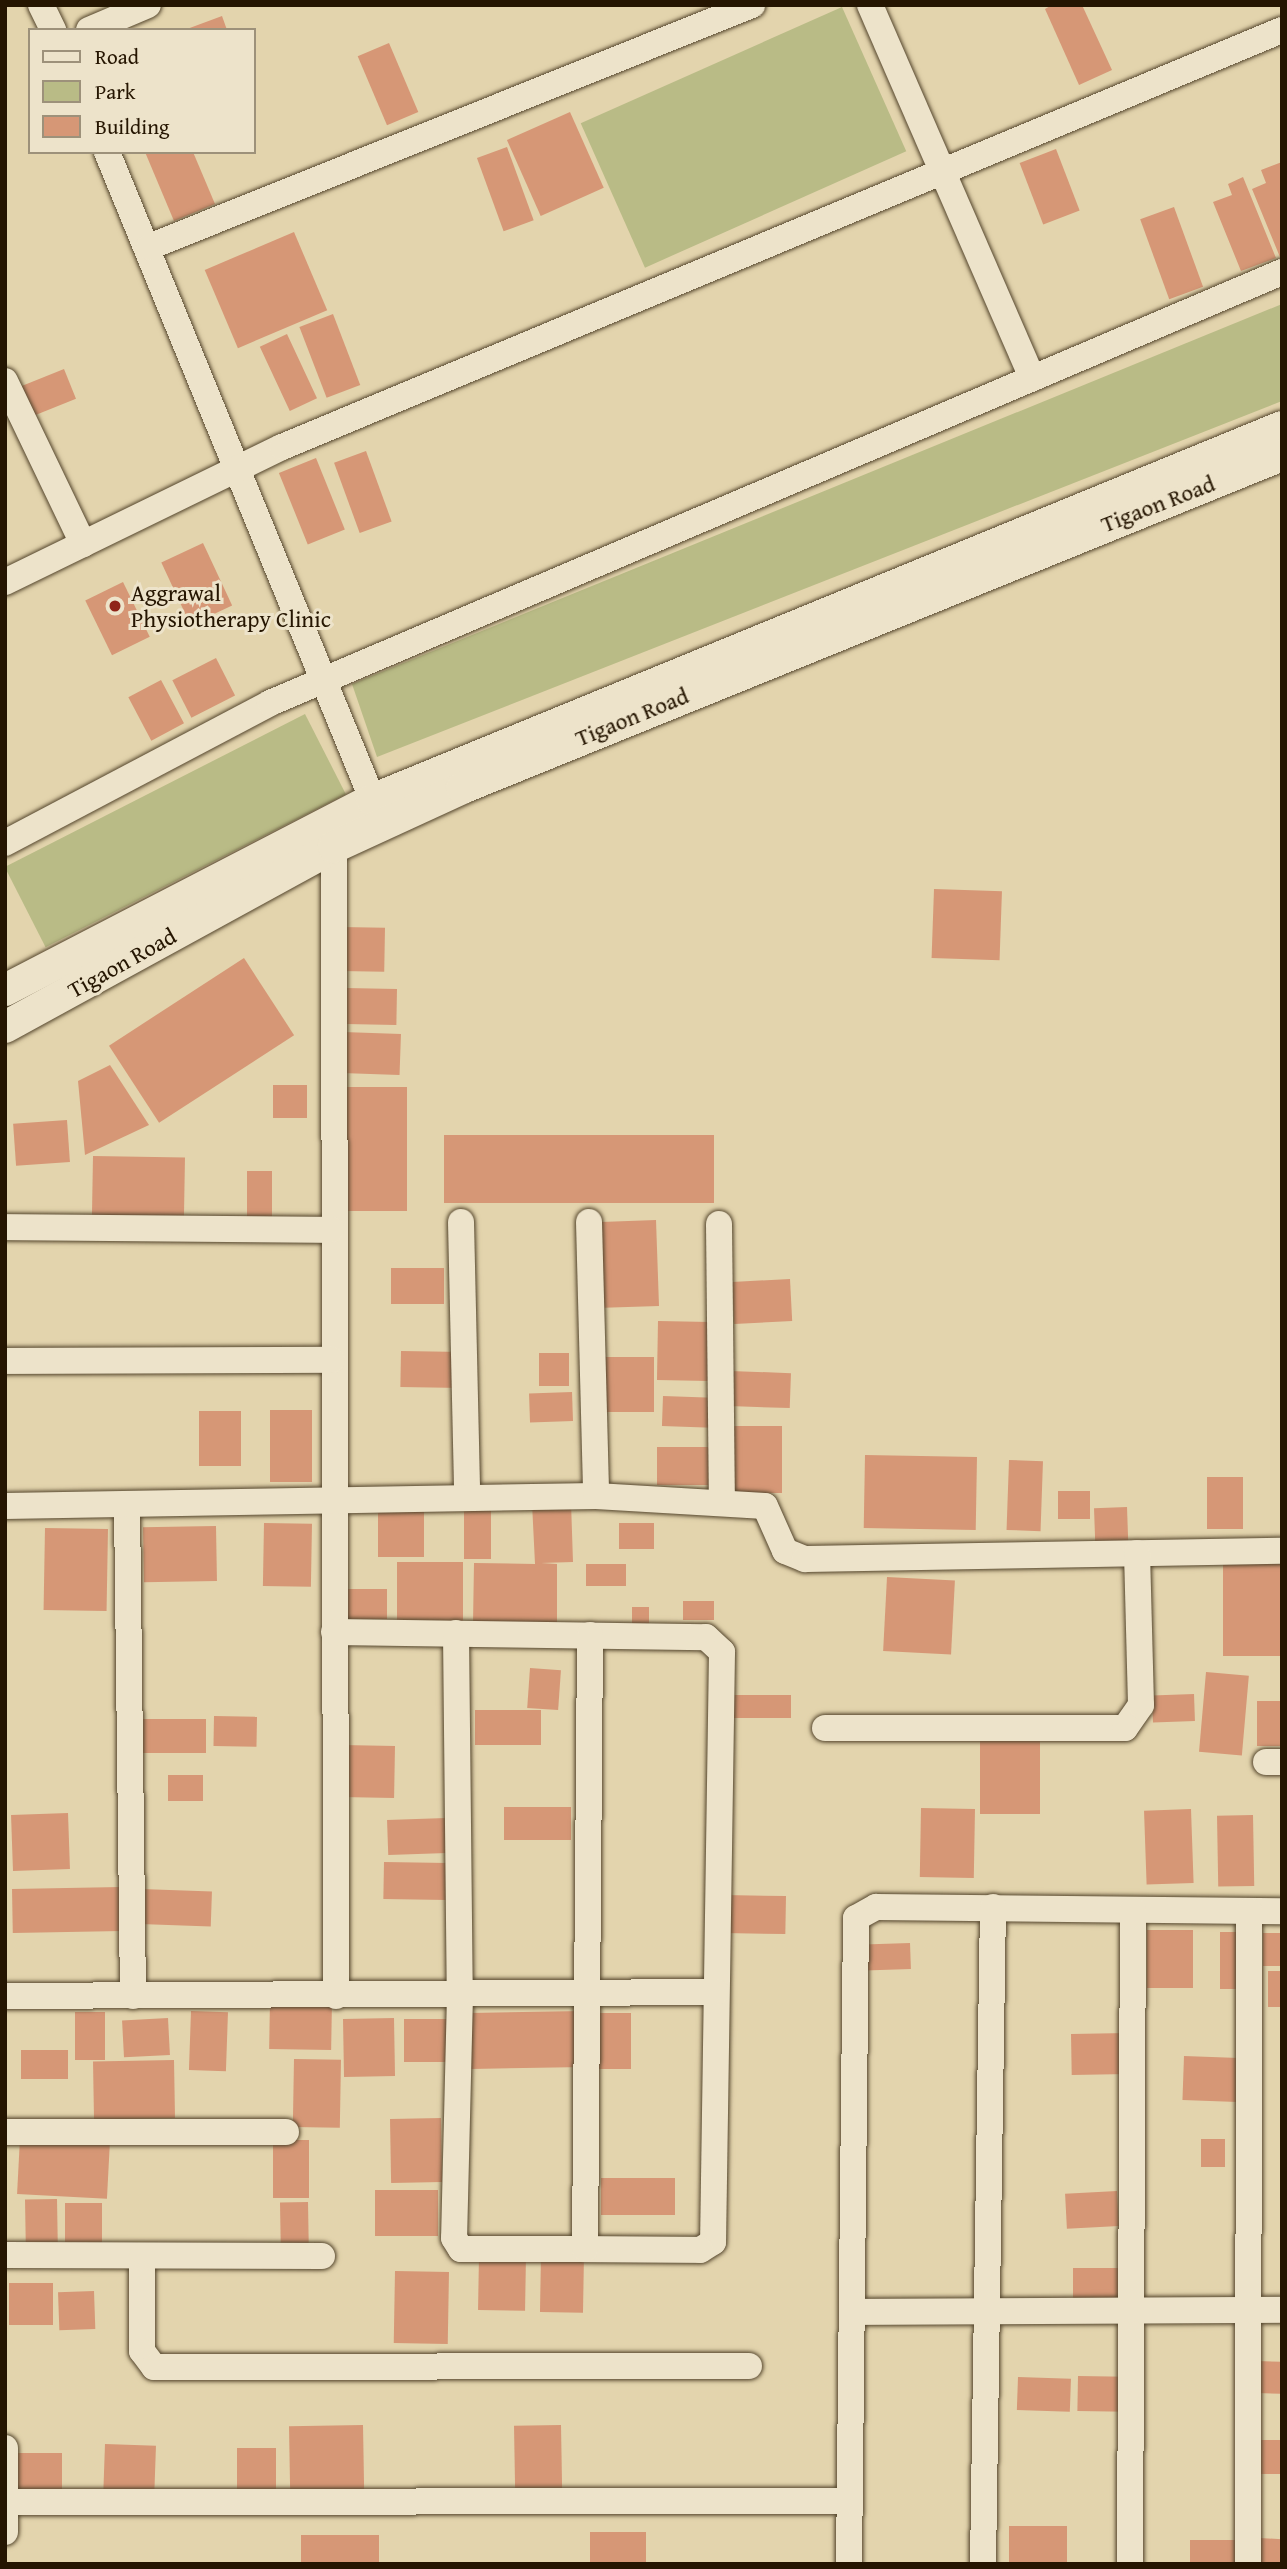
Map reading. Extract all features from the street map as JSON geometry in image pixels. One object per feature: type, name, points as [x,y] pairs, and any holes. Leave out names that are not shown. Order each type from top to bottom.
[{"type":"street","points":[[41,5],[52,28]]},
{"type":"street","points":[[94,28],[148,5]]},
{"type":"street","points":[[149,247],[752,5]]},
{"type":"street","points":[[870,5],[1032,379]]},
{"type":"street","points":[[5,582],[234,468],[1282,30]]},
{"type":"street","points":[[108,154],[149,247],[234,468],[325,680],[377,812]]},
{"type":"street","points":[[5,843],[325,680],[1282,272]]},
{"type":"street","points":[[5,381],[83,544]]},
{"type":"street","points":[[5,989],[377,812],[1282,428]]},
{"type":"street","name":"Tigaon Road","points":[[5,1027],[334,847],[377,812],[1282,455]]},
{"type":"street","points":[[334,847],[331,1230],[335,1996]]},
{"type":"street","points":[[461,1222],[467,1496]]},
{"type":"street","points":[[589,1222],[596,1496]]},
{"type":"street","points":[[719,1224],[722,1501]]},
{"type":"street","points":[[5,1227],[331,1230]]},
{"type":"street","points":[[5,1361],[332,1360]]},
{"type":"street","points":[[5,1506],[333,1502],[467,1496],[596,1496],[722,1501],[765,1506],[785,1551],[805,1559],[1282,1551]]},
{"type":"street","points":[[127,1504],[133,1996]]},
{"type":"street","points":[[825,1727],[1125,1728],[1141,1705],[1137,1553]]},
{"type":"street","points":[[334,1632],[456,1633],[706,1637],[722,1653],[713,2242],[700,2250],[456,2245],[460,1995],[456,1633]]},
{"type":"street","points":[[585,2249],[591,1995],[590,1635]]},
{"type":"street","points":[[849,2564],[846,2501],[853,2312],[853,1925],[867,1908],[1282,1911]]},
{"type":"street","points":[[983,2564],[993,1908]]},
{"type":"street","points":[[1130,2564],[1133,1910]]},
{"type":"street","points":[[1248,2564],[1249,1911]]},
{"type":"street","points":[[5,1996],[591,1995],[716,1992]]},
{"type":"street","points":[[5,2132],[286,2132]]},
{"type":"street","points":[[5,2255],[322,2256]]},
{"type":"street","points":[[142,2256],[142,2351],[154,2367],[749,2366]]},
{"type":"street","points":[[853,2312],[1282,2309]]},
{"type":"street","points":[[5,2448],[5,2532]]},
{"type":"street","points":[[7,2502],[846,2501]]},
{"type":"green space","points":[[842,7],[906,151],[645,268],[581,123]]},
{"type":"green space","points":[[1282,304],[1282,401],[377,757],[352,684]]},
{"type":"green space","points":[[305,714],[346,794],[46,947],[5,867]]},
{"type":"building","points":[[1052,5],[1082,5],[1112,70],[1079,85],[1045,9]]},
{"type":"building","points":[[222,16],[226,28],[190,28]]},
{"type":"building","points":[[389,43],[418,112],[387,125],[358,56]]},
{"type":"building","points":[[570,112],[604,188],[541,216],[507,140]]},
{"type":"building","points":[[507,147],[534,220],[504,231],[477,158]]},
{"type":"building","points":[[1056,149],[1080,211],[1043,225],[1020,163]]},
{"type":"building","points":[[146,154],[194,154],[215,204],[174,221]]},
{"type":"building","points":[[1282,162],[1282,262],[1252,189],[1266,183],[1261,170]]},
{"type":"building","points":[[1243,177],[1276,258],[1241,271],[1213,202],[1232,195],[1228,184]]},
{"type":"building","points":[[1174,207],[1203,287],[1169,299],[1140,219]]},
{"type":"building","points":[[294,232],[327,310],[238,348],[205,270]]},
{"type":"building","points":[[333,314],[360,385],[327,398],[299,327]]},
{"type":"building","points":[[287,334],[317,398],[290,411],[260,347]]},
{"type":"building","points":[[64,369],[76,399],[23,420],[11,390]]},
{"type":"building","points":[[366,451],[392,521],[360,533],[334,463]]},
{"type":"building","points":[[316,458],[345,529],[308,544],[279,473]]},
{"type":"building","points":[[203,543],[232,606],[190,625],[161,562]]},
{"type":"building","points":[[123,582],[150,637],[112,655],[85,600]]},
{"type":"building","points":[[216,658],[235,695],[191,718],[172,680]]},
{"type":"building","points":[[161,680],[184,723],[151,741],[128,697]]},
{"type":"building","points":[[934,889],[1002,891],[1000,960],[932,958]]},
{"type":"building","points":[[341,927],[385,928],[384,972],[340,971]]},
{"type":"building","points":[[244,958],[294,1035],[159,1123],[109,1046]]},
{"type":"building","points":[[346,988],[397,989],[396,1025],[345,1024]]},
{"type":"building","points":[[343,1032],[401,1034],[400,1075],[342,1073]]},
{"type":"building","points":[[110,1065],[149,1125],[85,1155],[78,1081]]},
{"type":"building","points":[[273,1085],[307,1085],[307,1118],[273,1118]]},
{"type":"building","points":[[346,1087],[407,1087],[407,1211],[346,1211]]},
{"type":"building","points":[[67,1120],[70,1162],[16,1166],[13,1124]]},
{"type":"building","points":[[444,1135],[714,1135],[714,1203],[444,1203]]},
{"type":"building","points":[[93,1156],[185,1158],[184,1222],[92,1220]]},
{"type":"building","points":[[247,1171],[272,1171],[272,1223],[247,1223]]},
{"type":"building","points":[[656,1220],[659,1306],[604,1308],[601,1222]]},
{"type":"building","points":[[391,1268],[444,1268],[444,1304],[391,1304]]},
{"type":"building","points":[[790,1279],[792,1321],[734,1324],[732,1282]]},
{"type":"building","points":[[658,1321],[710,1322],[709,1381],[657,1380]]},
{"type":"building","points":[[401,1351],[463,1352],[462,1388],[400,1387]]},
{"type":"building","points":[[539,1353],[569,1353],[569,1386],[539,1386]]},
{"type":"building","points":[[601,1357],[654,1357],[654,1412],[601,1412]]},
{"type":"building","points":[[730,1371],[791,1373],[790,1408],[729,1406]]},
{"type":"building","points":[[572,1392],[573,1421],[530,1422],[529,1394]]},
{"type":"building","points":[[663,1396],[713,1398],[712,1428],[662,1426]]},
{"type":"building","points":[[270,1410],[312,1410],[312,1482],[270,1482]]},
{"type":"building","points":[[199,1411],[241,1411],[241,1466],[199,1466]]},
{"type":"building","points":[[729,1426],[782,1426],[782,1493],[729,1493]]},
{"type":"building","points":[[657,1447],[713,1447],[713,1485],[657,1485]]},
{"type":"building","points":[[865,1455],[977,1457],[976,1530],[864,1528]]},
{"type":"building","points":[[1009,1460],[1043,1461],[1041,1531],[1007,1530]]},
{"type":"building","points":[[1207,1477],[1243,1477],[1243,1529],[1207,1529]]},
{"type":"building","points":[[1058,1491],[1090,1491],[1090,1519],[1058,1519]]},
{"type":"building","points":[[571,1502],[573,1562],[541,1563],[557,1564],[557,1624],[473,1623],[474,1563],[535,1564],[532,1503]]},
{"type":"building","points":[[1127,1507],[1128,1541],[1095,1542],[1094,1508]]},
{"type":"building","points":[[378,1508],[424,1508],[424,1557],[378,1557]]},
{"type":"building","points":[[464,1509],[491,1509],[491,1559],[464,1559]]},
{"type":"building","points":[[264,1523],[312,1524],[311,1587],[263,1586]]},
{"type":"building","points":[[619,1523],[654,1523],[654,1549],[619,1549]]},
{"type":"building","points":[[216,1526],[217,1581],[144,1582],[143,1527]]},
{"type":"building","points":[[45,1528],[108,1529],[107,1611],[44,1610]]},
{"type":"building","points":[[397,1562],[463,1562],[463,1625],[397,1625]]},
{"type":"building","points":[[586,1564],[626,1564],[626,1586],[586,1586]]},
{"type":"building","points":[[1223,1564],[1282,1564],[1282,1656],[1223,1656]]},
{"type":"building","points":[[887,1577],[955,1581],[951,1654],[883,1651]]},
{"type":"building","points":[[337,1589],[387,1589],[387,1619],[337,1619]]},
{"type":"building","points":[[683,1601],[714,1601],[714,1620],[683,1620]]},
{"type":"building","points":[[632,1607],[649,1607],[649,1626],[632,1626]]},
{"type":"building","points":[[530,1668],[561,1670],[558,1710],[527,1708]]},
{"type":"building","points":[[1206,1672],[1249,1676],[1242,1755],[1199,1752]]},
{"type":"building","points":[[1194,1694],[1195,1721],[1153,1722],[1152,1695]]},
{"type":"building","points":[[731,1695],[791,1695],[791,1718],[731,1718]]},
{"type":"building","points":[[1257,1701],[1282,1701],[1282,1746],[1257,1746]]},
{"type":"building","points":[[475,1710],[541,1710],[541,1745],[475,1745]]},
{"type":"building","points":[[214,1716],[257,1717],[256,1747],[213,1746]]},
{"type":"building","points":[[142,1719],[206,1719],[206,1753],[142,1753]]},
{"type":"building","points":[[980,1735],[1040,1735],[1040,1814],[980,1814]]},
{"type":"building","points":[[342,1745],[395,1746],[394,1798],[341,1797]]},
{"type":"building","points":[[168,1775],[203,1775],[203,1801],[168,1801]]},
{"type":"building","points":[[504,1807],[571,1807],[571,1840],[504,1840]]},
{"type":"building","points":[[921,1808],[975,1809],[974,1878],[920,1877]]},
{"type":"building","points":[[1191,1809],[1194,1883],[1147,1885],[1144,1811]]},
{"type":"building","points":[[68,1813],[70,1869],[13,1871],[11,1815]]},
{"type":"building","points":[[1253,1815],[1254,1886],[1218,1887],[1217,1816]]},
{"type":"building","points":[[446,1818],[447,1853],[388,1855],[387,1820]]},
{"type":"building","points":[[384,1862],[448,1863],[447,1900],[383,1899]]},
{"type":"building","points":[[121,1887],[122,1931],[13,1933],[12,1889]]},
{"type":"building","points":[[141,1889],[212,1891],[211,1926],[140,1924]]},
{"type":"building","points":[[724,1895],[786,1896],[785,1934],[723,1933]]},
{"type":"building","points":[[1147,1930],[1193,1930],[1193,1988],[1147,1988]]},
{"type":"building","points":[[1220,1932],[1236,1932],[1236,1989],[1220,1989]]},
{"type":"building","points":[[1263,1933],[1282,1933],[1282,1966],[1263,1966]]},
{"type":"building","points":[[910,1943],[911,1969],[865,1971],[864,1945]]},
{"type":"building","points":[[1268,1971],[1282,1971],[1282,2007],[1268,2007]]},
{"type":"building","points":[[270,2000],[332,2001],[331,2050],[269,2049]]},
{"type":"building","points":[[191,2011],[228,2012],[226,2071],[189,2070]]},
{"type":"building","points":[[584,2011],[585,2067],[471,2069],[470,2013]]},
{"type":"building","points":[[75,2012],[105,2012],[105,2060],[75,2060]]},
{"type":"building","points":[[598,2013],[631,2013],[631,2069],[598,2069]]},
{"type":"building","points":[[168,2018],[170,2055],[124,2057],[122,2020]]},
{"type":"building","points":[[394,2018],[395,2076],[344,2077],[343,2019]]},
{"type":"building","points":[[404,2019],[451,2019],[451,2062],[404,2062]]},
{"type":"building","points":[[1127,2033],[1128,2074],[1072,2075],[1071,2034]]},
{"type":"building","points":[[21,2050],[68,2050],[68,2079],[21,2079]]},
{"type":"building","points":[[1184,2056],[1239,2058],[1237,2102],[1182,2100]]},
{"type":"building","points":[[294,2059],[341,2060],[340,2128],[293,2127]]},
{"type":"building","points":[[174,2060],[175,2118],[94,2119],[93,2061]]},
{"type":"building","points":[[441,2118],[442,2182],[391,2183],[390,2119]]},
{"type":"building","points":[[20,2138],[110,2143],[107,2199],[17,2194]]},
{"type":"building","points":[[1201,2139],[1225,2139],[1225,2167],[1201,2167]]},
{"type":"building","points":[[273,2140],[309,2140],[309,2198],[273,2198]]},
{"type":"building","points":[[601,2178],[675,2178],[675,2215],[601,2215]]},
{"type":"building","points":[[375,2190],[438,2190],[438,2236],[375,2236]]},
{"type":"building","points":[[1117,2191],[1119,2226],[1067,2229],[1065,2194]]},
{"type":"building","points":[[57,2199],[58,2249],[26,2250],[25,2200]]},
{"type":"building","points":[[280,2202],[308,2202],[309,2243],[281,2243]]},
{"type":"building","points":[[65,2203],[102,2203],[102,2250],[65,2250]]},
{"type":"building","points":[[541,2254],[584,2255],[583,2313],[540,2312]]},
{"type":"building","points":[[479,2255],[526,2256],[525,2311],[478,2310]]},
{"type":"building","points":[[1073,2268],[1123,2268],[1123,2308],[1073,2308]]},
{"type":"building","points":[[395,2271],[449,2272],[448,2344],[394,2343]]},
{"type":"building","points":[[9,2283],[53,2283],[53,2325],[9,2325]]},
{"type":"building","points":[[94,2291],[95,2329],[59,2330],[58,2292]]},
{"type":"building","points":[[1257,2361],[1282,2362],[1281,2394],[1256,2393]]},
{"type":"building","points":[[1078,2376],[1127,2377],[1126,2412],[1077,2411]]},
{"type":"building","points":[[1018,2377],[1071,2379],[1070,2412],[1017,2410]]},
{"type":"building","points":[[363,2425],[364,2498],[290,2499],[289,2426]]},
{"type":"building","points":[[561,2425],[562,2499],[515,2500],[514,2426]]},
{"type":"building","points":[[1257,2440],[1282,2440],[1282,2474],[1257,2474]]},
{"type":"building","points":[[105,2444],[156,2446],[154,2500],[103,2498]]},
{"type":"building","points":[[237,2448],[276,2448],[276,2500],[237,2500]]},
{"type":"building","points":[[14,2453],[62,2453],[62,2491],[14,2491]]},
{"type":"building","points":[[1009,2526],[1067,2526],[1067,2563],[1009,2563]]},
{"type":"building","points":[[590,2532],[646,2532],[646,2564],[590,2564]]},
{"type":"building","points":[[301,2535],[379,2535],[379,2564],[301,2564]]},
{"type":"building","points":[[1260,2538],[1282,2539],[1281,2564],[1259,2564]]},
{"type":"building","points":[[1190,2540],[1239,2540],[1239,2564],[1190,2564]]},
{"type":"place","name":"Aggrawal Physiotherapy Clinic","points":[[115,606]]}]
